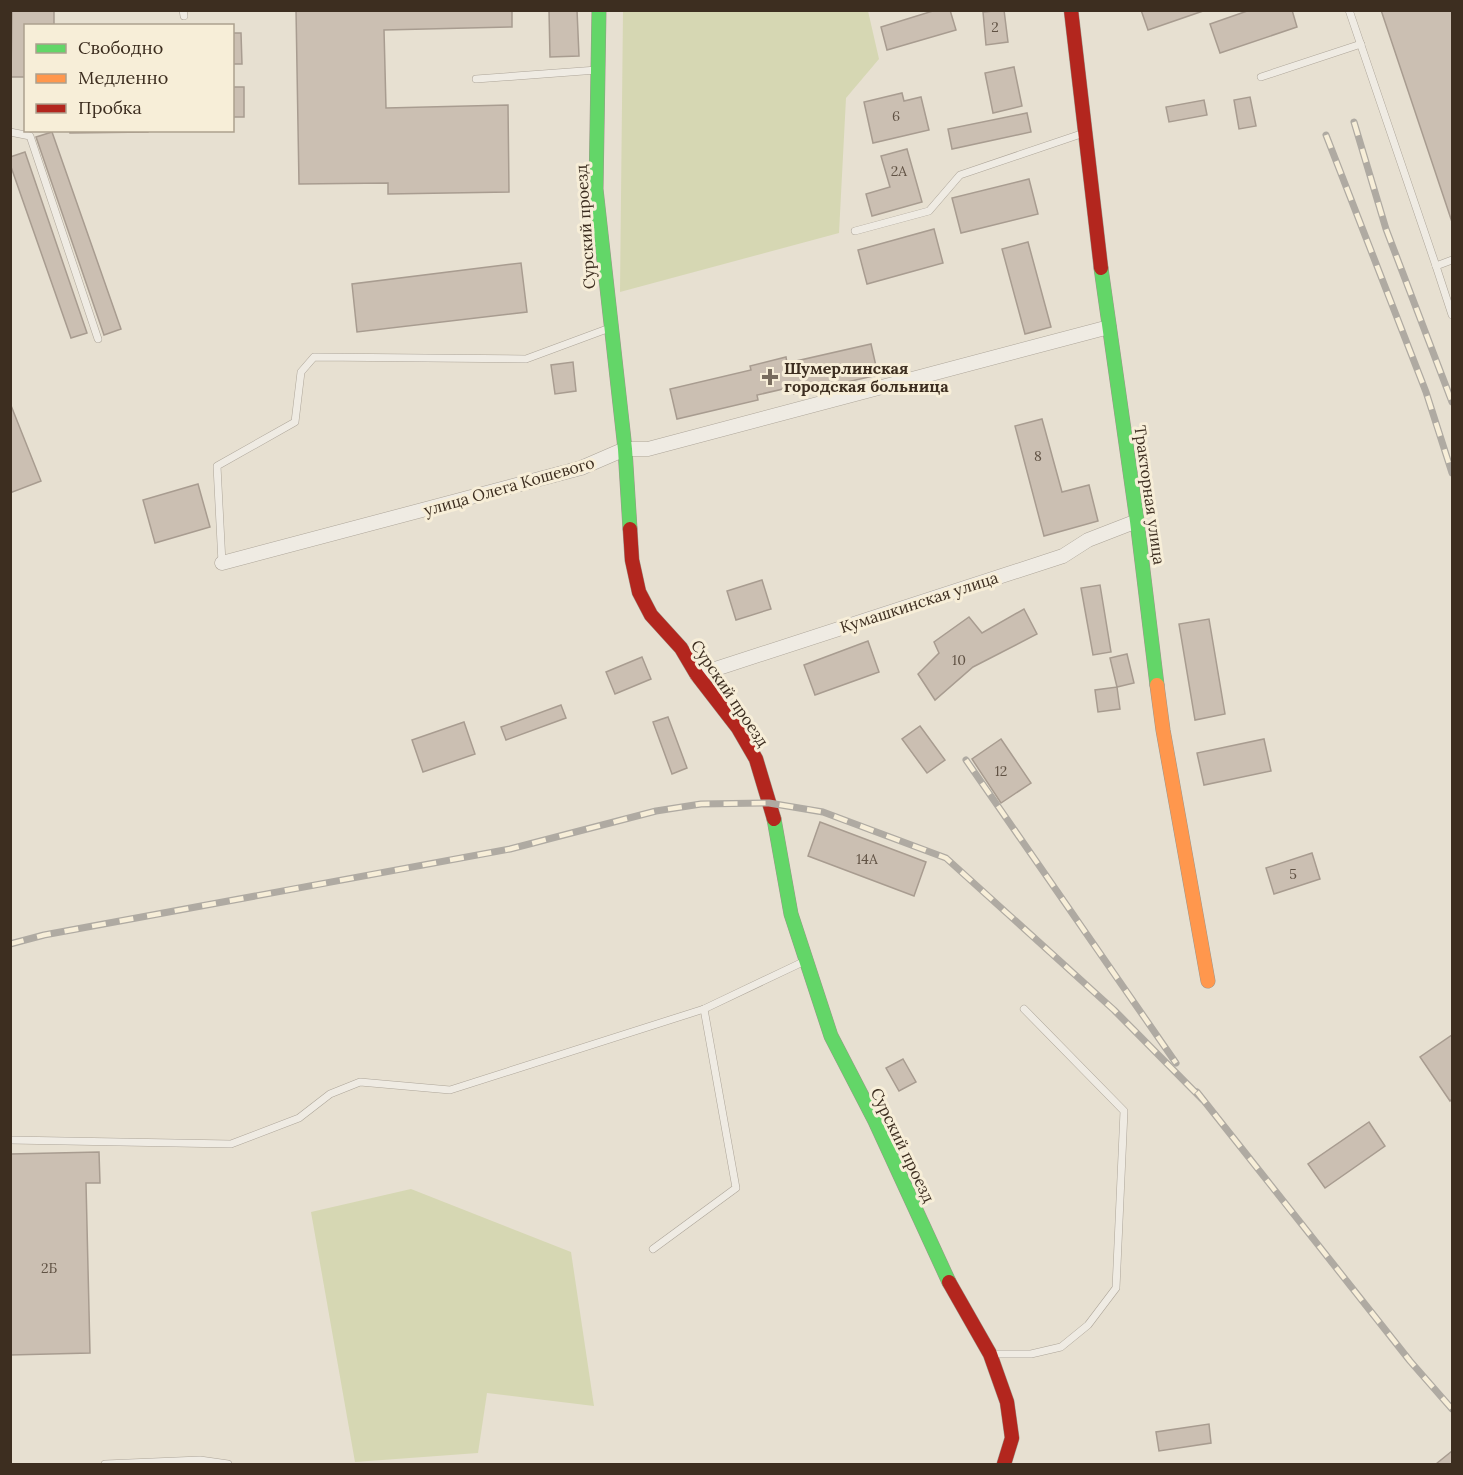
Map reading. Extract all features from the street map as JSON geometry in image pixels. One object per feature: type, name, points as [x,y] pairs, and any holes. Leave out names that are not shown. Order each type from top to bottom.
[{"type":"street","name":"Сурский проезд","points":[[599,10],[596,189],[625,449],[632,560],[639,592],[651,615],[681,648],[697,675],[738,728],[756,759],[777,831],[791,914],[831,1036],[874,1121],[957,1298],[990,1354],[1007,1402],[1012,1438],[1004,1464]]},
{"type":"street","name":"Тракторная улица","points":[[1071,10],[1109,327],[1164,729],[1208,981]]},
{"type":"street","name":"улица Олега Кошевого","points":[[222,563],[581,468],[625,449],[648,449],[1109,327]]},
{"type":"street","name":"Кумашкинская улица","points":[[697,675],[1063,556],[1088,540],[1137,522]]},
{"type":"lane","points":[[1349,10],[1452,315]]},
{"type":"lane","points":[[1261,77],[1361,44]]},
{"type":"lane","points":[[476,79],[597,70]]},
{"type":"lane","points":[[10,132],[30,136],[98,339]]},
{"type":"lane","points":[[855,231],[929,211],[960,175],[1084,133]]},
{"type":"lane","points":[[1436,266],[1452,260]]},
{"type":"lane","points":[[222,563],[217,466],[295,423],[302,372],[314,357],[526,359],[610,328]]},
{"type":"lane","points":[[10,1140],[231,1144],[299,1118],[330,1094],[360,1082],[450,1090],[704,1009],[805,961]]},
{"type":"lane","points":[[653,1249],[736,1188],[704,1009]]},
{"type":"lane","points":[[990,1354],[1031,1354],[1061,1347],[1088,1325],[1116,1288],[1124,1112],[1024,1009]]},
{"type":"lane","points":[[105,1464],[200,1460],[228,1464]]},
{"type":"green space","points":[[623,11],[868,11],[879,59],[846,98],[839,233],[620,292]]},
{"type":"green space","points":[[411,1189],[571,1252],[594,1406],[487,1393],[478,1453],[355,1462],[311,1212]]},
{"type":"building","points":[[12,10],[54,10],[54,24],[24,24],[24,77],[11,77]]},
{"type":"building","points":[[296,10],[512,10],[512,27],[384,30],[386,108],[508,105],[509,192],[388,194],[388,183],[299,184]]},
{"type":"building","points":[[549,10],[577,10],[579,56],[550,57]]},
{"type":"building","points":[[936,10],[950,10],[956,30],[887,50],[881,27]]},
{"type":"building","points":[[1004,10],[1008,42],[986,45],[983,12]]},
{"type":"building","points":[[1141,10],[1206,10],[1148,30]]},
{"type":"building","points":[[1250,10],[1292,10],[1297,27],[1220,53],[1210,24]]},
{"type":"building","points":[[1381,10],[1452,10],[1452,222]]},
{"type":"building","points":[[234,33],[241,33],[242,64],[234,64]]},
{"type":"building","points":[[1014,67],[1022,106],[993,113],[985,73]]},
{"type":"building","points":[[234,87],[244,87],[244,117],[234,117]]},
{"type":"building","points":[[902,93],[904,101],[921,97],[929,130],[873,143],[864,102]]},
{"type":"building","points":[[1250,97],[1256,126],[1239,129],[1234,100]]},
{"type":"building","points":[[1204,100],[1207,115],[1169,122],[1166,107]]},
{"type":"building","points":[[1027,113],[1031,132],[952,149],[948,129]]},
{"type":"building","points":[[52,132],[121,329],[104,335],[36,137]]},
{"type":"building","points":[[70,132],[148,132],[70,133]]},
{"type":"building","points":[[907,149],[922,202],[872,216],[866,194],[890,187],[881,156]]},
{"type":"building","points":[[25,152],[87,333],[71,338],[10,164],[10,157]]},
{"type":"building","points":[[1029,179],[1038,214],[961,233],[952,198]]},
{"type":"building","points":[[934,229],[943,263],[867,284],[858,250]]},
{"type":"building","points":[[1028,242],[1051,327],[1025,334],[1002,249]]},
{"type":"building","points":[[521,263],[527,312],[357,332],[352,284]]},
{"type":"building","points":[[871,344],[878,375],[794,394],[792,387],[757,395],[758,400],[677,419],[670,389],[751,370],[750,366],[786,357],[787,363]]},
{"type":"building","points":[[573,362],[576,391],[555,394],[551,365]]},
{"type":"building","points":[[10,403],[41,481],[10,493]]},
{"type":"building","points":[[1042,419],[1062,492],[1089,485],[1098,521],[1044,536],[1015,426]]},
{"type":"building","points":[[198,484],[210,527],[155,543],[143,500]]},
{"type":"building","points":[[762,580],[771,609],[736,620],[727,591]]},
{"type":"building","points":[[1100,585],[1111,652],[1093,655],[1081,588]]},
{"type":"building","points":[[1024,609],[1037,634],[973,667],[935,700],[918,674],[939,653],[934,642],[969,617],[982,633]]},
{"type":"building","points":[[1209,619],[1225,714],[1195,720],[1179,624]]},
{"type":"building","points":[[868,641],[879,672],[815,695],[804,665]]},
{"type":"building","points":[[1127,654],[1134,683],[1117,687],[1110,658]]},
{"type":"building","points":[[642,657],[651,679],[615,694],[606,672]]},
{"type":"building","points":[[1117,687],[1120,709],[1098,712],[1095,690]]},
{"type":"building","points":[[561,705],[566,718],[506,740],[501,727]]},
{"type":"building","points":[[668,717],[687,768],[672,774],[653,722]]},
{"type":"building","points":[[464,722],[475,754],[423,772],[412,740]]},
{"type":"building","points":[[920,726],[945,760],[927,773],[902,739]]},
{"type":"building","points":[[1001,739],[1031,783],[1001,803],[972,759]]},
{"type":"building","points":[[1264,739],[1271,771],[1204,785],[1197,753]]},
{"type":"building","points":[[820,822],[926,862],[914,896],[808,856]]},
{"type":"building","points":[[1312,853],[1320,879],[1274,894],[1266,868]]},
{"type":"building","points":[[1452,1035],[1452,1099],[1450,1101],[1420,1057]]},
{"type":"building","points":[[903,1059],[916,1082],[899,1091],[886,1068]]},
{"type":"building","points":[[1369,1122],[1385,1146],[1325,1188],[1308,1164]]},
{"type":"building","points":[[99,1152],[100,1183],[86,1183],[90,1353],[10,1355],[10,1154]]},
{"type":"building","points":[[1209,1424],[1211,1443],[1159,1451],[1156,1432]]},
{"type":"building","points":[[1452,1451],[1452,1464],[1436,1464]]},
{"type":"railway","points":[[1354,122],[1386,229],[1452,402]]},
{"type":"railway","points":[[1326,135],[1426,392],[1452,473]]},
{"type":"railway","points":[[966,760],[1176,1063]]},
{"type":"railway","points":[[10,944],[44,935],[510,849],[656,811],[701,804],[769,803],[823,812],[946,858],[1114,1010],[1202,1099]]},
{"type":"railway","points":[[1197,1092],[1410,1361],[1452,1409]]},
{"type":"traffic: fast","points":[[599,10],[596,189],[625,449],[630,529]]},
{"type":"traffic: fast","points":[[1101,268],[1137,521],[1157,685]]},
{"type":"traffic: fast","points":[[774,819],[791,914],[831,1036],[875,1121],[949,1282]]},
{"type":"traffic: slow","points":[[1157,685],[1208,981]]},
{"type":"traffic: jam","points":[[1071,10],[1101,268]]},
{"type":"traffic: jam","points":[[630,529],[632,560],[639,592],[651,615],[681,648],[697,675],[738,728],[756,759],[774,819]]},
{"type":"traffic: jam","points":[[949,1282],[990,1354],[1007,1402],[1012,1438],[1004,1464]]},
{"type":"place","name":"Шумерлинская городская больница","points":[[770,377]]}]
